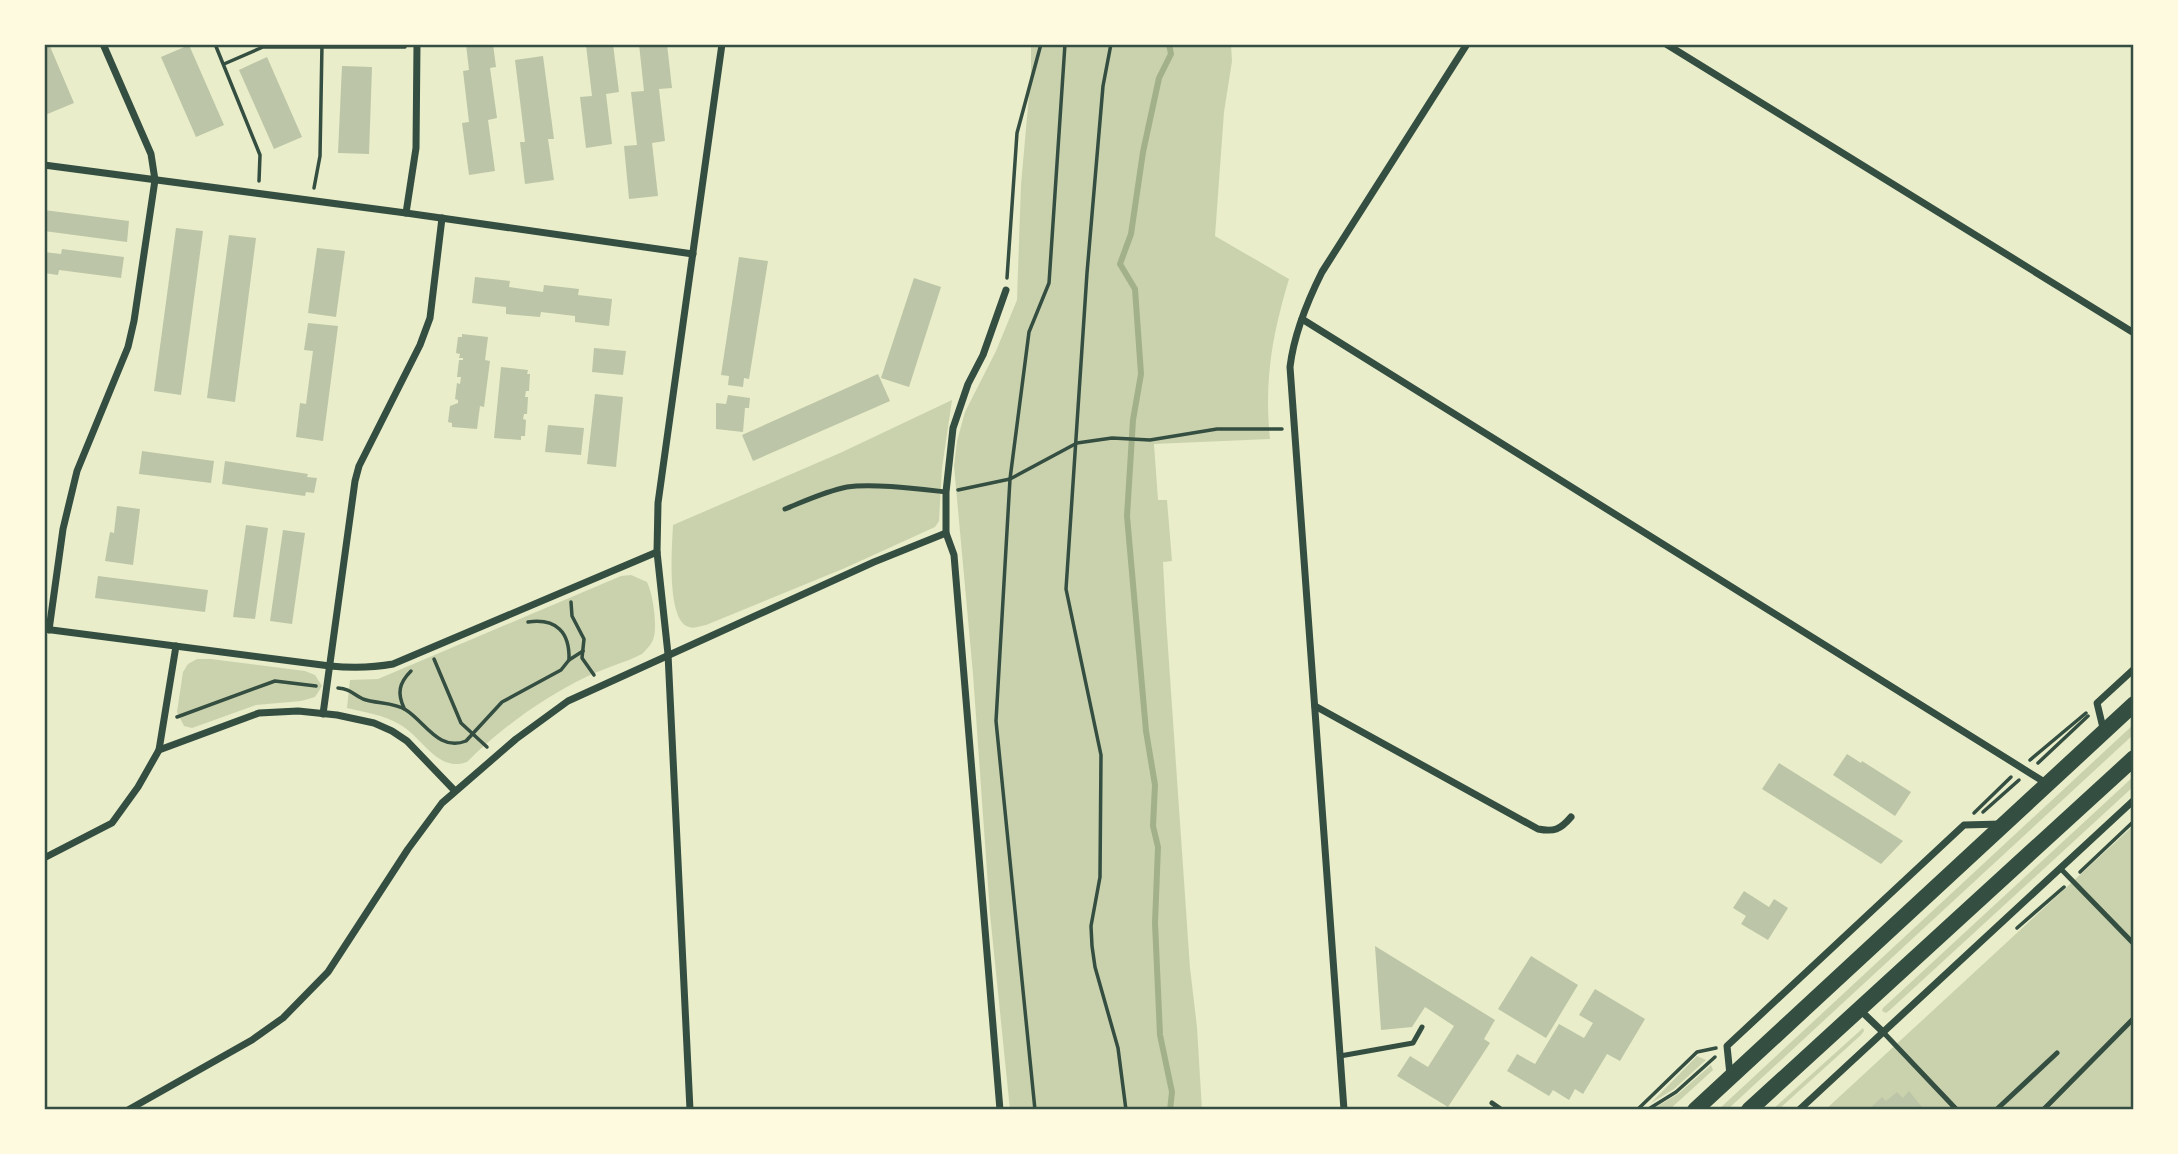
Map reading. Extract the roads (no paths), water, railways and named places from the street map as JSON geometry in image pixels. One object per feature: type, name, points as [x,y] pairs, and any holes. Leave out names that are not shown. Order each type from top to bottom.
[{"type":"main road","points":[[1695,1110],[2134,704]]},
{"type":"main road","points":[[1749,1110],[2134,758]]},
{"type":"street","points":[[103,44],[151,154],[155,180],[128,347],[77,471],[63,529],[47,630],[330,666],[376,667],[393,664],[657,552]]},
{"type":"street","points":[[690,1110],[668,654],[657,552],[658,503],[722,44]]},
{"type":"street","points":[[1344,1110],[1290,368],[1293,343],[1301,319],[1322,272],[1467,44]]},
{"type":"street","points":[[1666,44],[2134,332]]},
{"type":"street","points":[[406,213],[416,148],[417,46]]},
{"type":"street","points":[[44,165],[693,254]]},
{"type":"street","points":[[323,714],[355,481],[359,466],[421,345],[430,318],[442,218]]},
{"type":"street","points":[[1000,1110],[954,555],[946,533],[946,492],[957,416],[968,384],[983,355],[1006,290]]},
{"type":"street","points":[[1301,319],[2047,784]]},
{"type":"street","points":[[128,1110],[252,1040],[283,1018],[307,996],[328,972],[408,849],[442,803],[496,755],[568,701],[874,562],[946,533]]},
{"type":"street","points":[[44,858],[112,823],[138,786],[159,750],[176,646]]},
{"type":"street","points":[[2104,732],[2097,703],[2134,669]]},
{"type":"street","points":[[1315,706],[1538,828],[1553,832],[1563,827],[1571,817]]},
{"type":"street","points":[[159,750],[260,713],[298,711],[323,714],[374,723],[392,731],[407,741],[455,791]]},
{"type":"street","points":[[1799,1110],[2134,800]]},
{"type":"street","points":[[1731,1079],[1727,1046],[1964,825],[2005,823]]},
{"type":"street","points":[[1859,1008],[1883,1032]]},
{"type":"lane","points":[[785,509],[849,486],[946,492]]},
{"type":"lane","points":[[2060,867],[2134,944]]},
{"type":"lane","points":[[2043,1110],[2134,1018]]},
{"type":"lane","points":[[1340,1056],[1413,1043],[1422,1027]]},
{"type":"lane","points":[[1883,1032],[1957,1110]]},
{"type":"lane","points":[[1996,1110],[2057,1053]]},
{"type":"lane","points":[[1492,1103],[1502,1110]]},
{"type":"waterway","points":[[1169,44],[1171,54],[1159,78],[1143,152],[1131,234],[1120,264],[1135,289],[1141,374],[1133,420],[1127,516],[1146,731],[1155,785],[1153,826],[1158,847],[1155,923],[1160,1035],[1172,1092],[1170,1110]]}]
